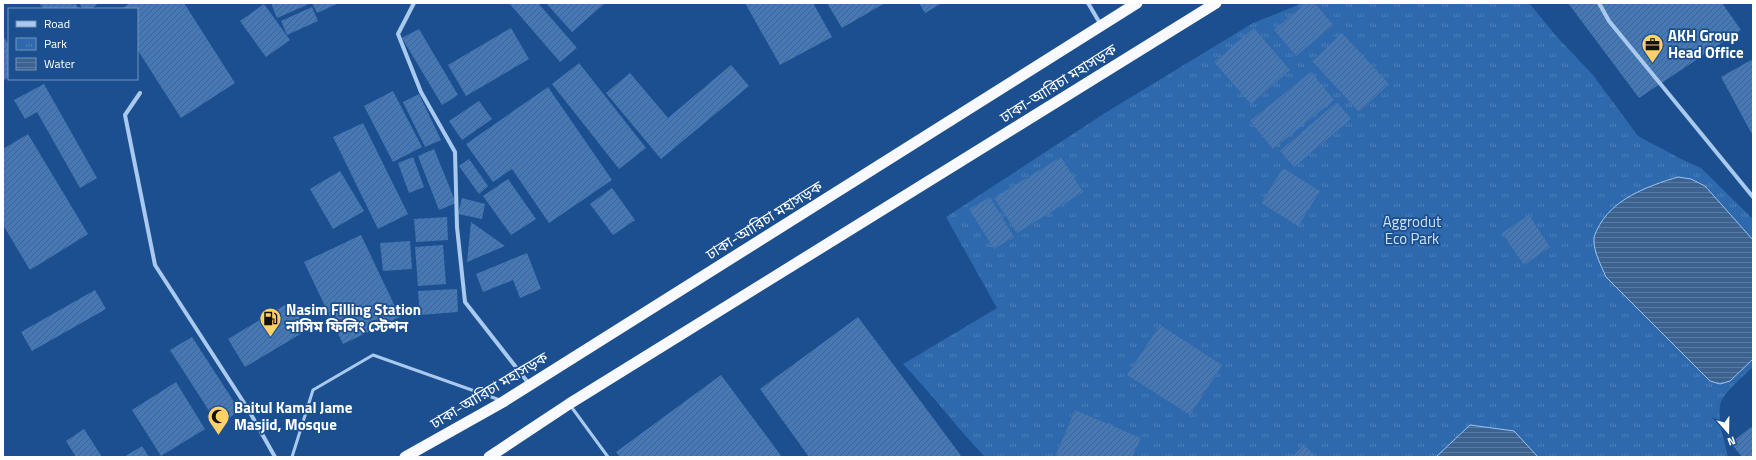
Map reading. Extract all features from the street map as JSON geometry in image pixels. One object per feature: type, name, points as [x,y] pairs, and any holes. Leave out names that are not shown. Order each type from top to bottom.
[{"type":"highway","name":"ঢাকা-আরিচা মহাসড়ক","points":[[405,457],[503,402],[1137,3]]},
{"type":"highway","name":"ঢাকা-আরিচা মহাসড়ক","points":[[489,457],[569,404],[1216,3]]},
{"type":"street","points":[[414,3],[398,34],[421,92],[455,152],[457,227],[465,302],[530,385]]},
{"type":"street","points":[[1088,3],[1101,25]]},
{"type":"street","points":[[1599,3],[1609,21],[1753,197]]},
{"type":"street","points":[[140,93],[125,115],[155,265],[248,409],[275,457]]},
{"type":"lane","points":[[292,457],[313,390],[373,355],[503,402]]},
{"type":"lane","points":[[569,404],[608,457]]},
{"type":"green space","name":"Aggrodut Eco Park","points":[[1303,3],[1529,3],[1557,37],[1593,75],[1638,136],[1701,168],[1753,219],[1753,367],[1731,388],[1721,402],[1720,422],[1728,457],[985,457],[974,446],[903,364],[997,308],[946,217],[1105,113],[1253,23]]},
{"type":"water","points":[[1678,177],[1691,179],[1705,186],[1753,240],[1753,359],[1730,381],[1720,384],[1710,381],[1606,277],[1595,248],[1594,238],[1596,233],[1603,219],[1611,210],[1632,195]]},
{"type":"water","points":[[1470,425],[1514,431],[1538,457],[1436,457]]},
{"type":"building","points":[[39,3],[75,3],[78,8],[43,8]]},
{"type":"building","points":[[79,3],[99,3],[92,8],[82,8]]},
{"type":"building","points":[[130,3],[184,3],[235,83],[181,118],[138,51],[138,8],[122,8]]},
{"type":"building","points":[[271,3],[308,3],[309,4],[277,18]]},
{"type":"building","points":[[312,3],[339,3],[317,13]]},
{"type":"building","points":[[509,3],[538,3],[577,48],[560,62]]},
{"type":"building","points":[[546,3],[605,3],[572,32]]},
{"type":"building","points":[[745,3],[813,3],[832,37],[780,65]]},
{"type":"building","points":[[827,3],[885,3],[842,28]]},
{"type":"building","points":[[919,3],[942,3],[925,13]]},
{"type":"building","points":[[1306,3],[1315,3],[1333,25],[1296,56],[1274,30]]},
{"type":"building","name":"AKH Group Head Office","points":[[1568,3],[1722,3],[1741,30],[1639,98]]},
{"type":"building","points":[[264,4],[290,40],[266,57],[240,21]]},
{"type":"building","points":[[312,7],[318,21],[287,35],[281,21]]},
{"type":"building","points":[[511,28],[529,59],[466,96],[448,65]]},
{"type":"building","points":[[1254,28],[1290,70],[1251,104],[1214,62]]},
{"type":"building","points":[[419,29],[458,95],[442,105],[402,38]]},
{"type":"building","points":[[1342,33],[1389,84],[1359,112],[1312,61]]},
{"type":"building","points":[[3,36],[8,44],[8,78],[3,81]]},
{"type":"building","points":[[1753,59],[1753,136],[1721,77]]},
{"type":"building","points":[[579,63],[646,148],[619,169],[552,84]]},
{"type":"building","points":[[731,65],[749,86],[661,159],[606,93],[630,73],[668,118]]},
{"type":"building","points":[[1311,72],[1334,100],[1273,149],[1250,121]]},
{"type":"building","points":[[44,84],[97,178],[80,188],[37,112],[25,119],[14,100]]},
{"type":"building","points":[[548,87],[612,180],[549,223],[512,169],[493,182],[466,144]]},
{"type":"building","points":[[393,91],[422,147],[393,162],[364,106]]},
{"type":"building","points":[[419,94],[441,140],[425,147],[403,102]]},
{"type":"building","points":[[479,101],[492,119],[462,140],[449,121]]},
{"type":"building","points":[[1337,102],[1351,119],[1294,167],[1280,151]]},
{"type":"building","points":[[363,123],[408,214],[378,229],[333,137]]},
{"type":"building","points":[[28,134],[88,234],[30,270],[3,225],[3,149]]},
{"type":"building","points":[[434,149],[456,203],[439,210],[418,156]]},
{"type":"building","points":[[413,157],[424,187],[409,193],[398,163]]},
{"type":"building","points":[[1061,157],[1083,192],[1017,233],[994,198]]},
{"type":"building","points":[[469,159],[488,186],[479,194],[459,166]]},
{"type":"building","points":[[1283,168],[1320,191],[1298,226],[1261,203]]},
{"type":"building","points":[[340,171],[364,211],[333,229],[310,189]]},
{"type":"building","points":[[508,179],[536,219],[511,235],[483,196]]},
{"type":"building","points":[[612,188],[635,220],[613,235],[590,204]]},
{"type":"building","points":[[990,197],[1014,237],[994,249],[969,209]]},
{"type":"building","points":[[462,198],[485,204],[482,219],[458,214]]},
{"type":"building","points":[[1529,215],[1550,247],[1524,265],[1502,233]]},
{"type":"building","points":[[447,217],[448,240],[416,242],[414,219]]},
{"type":"building","points":[[471,222],[505,246],[467,262]]},
{"type":"building","points":[[361,235],[400,317],[343,344],[304,262]]},
{"type":"building","points":[[410,241],[412,269],[383,271],[380,243]]},
{"type":"building","points":[[443,245],[446,284],[418,286],[415,247]]},
{"type":"building","points":[[527,253],[541,289],[520,298],[513,280],[483,292],[476,274]]},
{"type":"building","points":[[457,289],[458,312],[420,315],[418,291]]},
{"type":"building","points":[[95,290],[106,309],[32,351],[21,332]]},
{"type":"building","points":[[290,302],[307,330],[245,367],[228,339]]},
{"type":"building","points":[[858,317],[962,457],[809,457],[760,389]]},
{"type":"building","points":[[1160,325],[1222,365],[1190,415],[1127,375]]},
{"type":"building","points":[[192,337],[240,411],[218,425],[170,350]]},
{"type":"building","points":[[721,375],[782,457],[620,457],[616,452]]},
{"type":"building","points":[[176,382],[205,429],[161,456],[132,410]]},
{"type":"building","points":[[1075,410],[1141,438],[1132,457],[1055,457]]},
{"type":"building","points":[[1751,427],[1753,430],[1753,457],[1742,457],[1731,443]]},
{"type":"building","points":[[84,429],[102,457],[76,457],[66,441]]},
{"type":"building","points":[[1304,445],[1316,457],[1292,457]]},
{"type":"building","points":[[142,446],[149,457],[124,457]]},
{"type":"place","name":"AKH Group Head Office","points":[[1652,64]]},
{"type":"place","name":"Nasim Filling Station নাসিম ফিলিং স্টেশন","points":[[270,338]]},
{"type":"place","name":"Baitul Kamal Jame Masjid, Mosque","points":[[218,436]]}]
